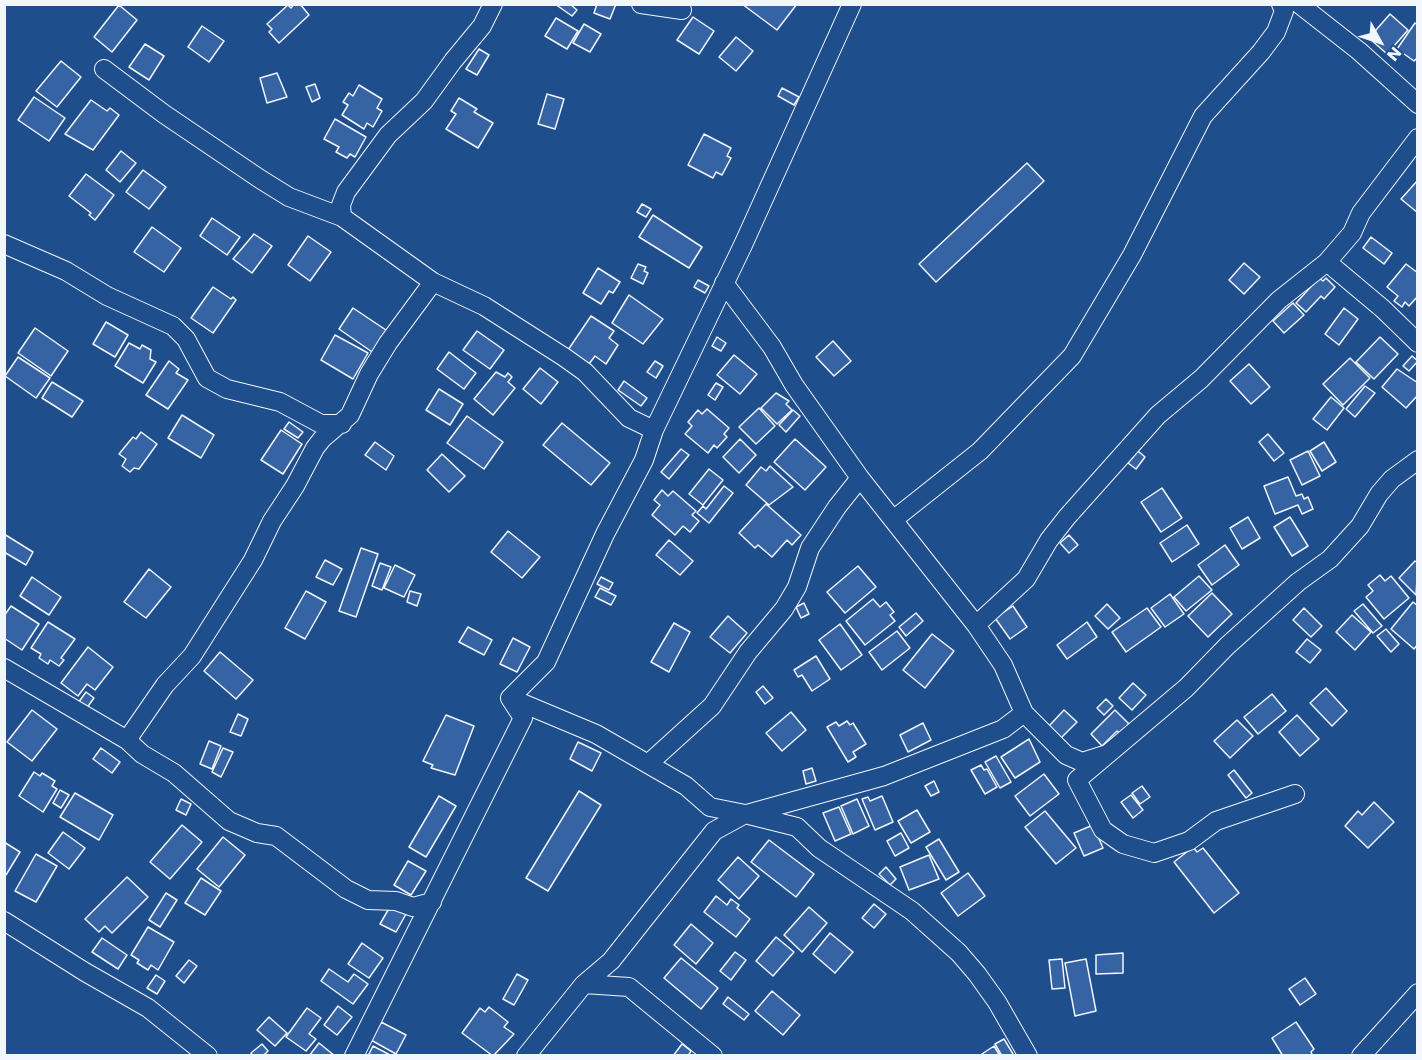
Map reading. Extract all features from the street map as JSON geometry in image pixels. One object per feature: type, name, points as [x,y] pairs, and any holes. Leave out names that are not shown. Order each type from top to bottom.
[{"type":"street","points":[[342,217],[341,205],[346,192],[388,135],[424,101],[482,26],[493,4]]},
{"type":"street","points":[[641,4],[682,10]]},
{"type":"street","points":[[510,698],[546,662],[605,534],[640,469],[654,430],[852,4]]},
{"type":"street","points":[[892,520],[980,451],[1072,356],[1132,255],[1203,116],[1276,32],[1284,11],[1281,4]]},
{"type":"street","points":[[1305,6],[1376,65],[1418,104]]},
{"type":"street","points":[[104,69],[164,114],[260,179],[289,197],[342,217],[433,282],[484,306],[564,357],[585,372],[629,418],[654,430]]},
{"type":"street","points":[[976,625],[1026,579],[1049,540],[1067,517],[1151,422],[1201,379],[1278,300],[1327,262],[1352,233],[1361,213],[1418,138]]},
{"type":"street","points":[[5,245],[66,272],[107,296],[173,326],[186,339],[207,378],[227,389],[280,402],[321,424],[342,424]]},
{"type":"street","points":[[1327,262],[1383,309],[1418,344]]},
{"type":"street","points":[[127,740],[165,685],[192,656],[253,560],[272,521],[295,486],[315,448],[350,415],[369,375],[388,344],[433,282]]},
{"type":"street","points":[[724,283],[772,347],[794,385],[860,478],[976,625],[1003,665],[1024,713],[1066,756],[1082,762],[1110,753]]},
{"type":"street","points":[[1295,794],[1216,821],[1189,841],[1154,853],[1123,844],[1103,830],[1077,780],[1186,688],[1227,646],[1298,582],[1330,559],[1360,526],[1378,494],[1392,479],[1418,460]]},
{"type":"street","points":[[648,764],[712,706],[748,652],[784,609],[797,587],[810,548],[837,507],[860,478]]},
{"type":"street","points":[[4,668],[127,740],[142,754],[174,773],[229,821],[257,833],[276,836],[346,889],[368,900],[396,901],[413,907],[432,902]]},
{"type":"street","points":[[510,698],[596,734],[686,786],[710,807],[797,827],[819,848],[912,911],[959,953],[997,1002],[1028,1056]]},
{"type":"street","points":[[354,1056],[523,718],[510,698]]},
{"type":"street","points":[[526,1056],[584,984],[611,961],[714,831],[745,814],[884,776],[1003,729],[1024,713]]},
{"type":"street","points":[[4,921],[148,1008],[208,1056]]},
{"type":"street","points":[[584,984],[629,987],[712,1056]]},
{"type":"street","points":[[1361,1056],[1418,993]]},
{"type":"building","points":[[294,4],[300,4],[309,15],[279,43],[269,32],[272,29],[267,24],[288,5],[291,8]]},
{"type":"building","points":[[555,4],[570,4],[577,10],[572,16]]},
{"type":"building","points":[[597,4],[616,4],[610,19],[594,13]]},
{"type":"building","points":[[742,4],[797,4],[777,30]]},
{"type":"building","points":[[119,5],[137,20],[112,52],[94,37]]},
{"type":"building","points":[[1390,14],[1408,30],[1387,54],[1369,38]]},
{"type":"building","points":[[693,17],[714,31],[699,54],[677,40]]},
{"type":"building","points":[[556,18],[578,31],[567,49],[545,36]]},
{"type":"building","points":[[1415,23],[1418,25],[1418,57],[1414,61],[1397,49]]},
{"type":"building","points":[[584,24],[601,34],[590,52],[573,43]]},
{"type":"building","points":[[202,26],[224,41],[209,62],[188,47]]},
{"type":"building","points":[[736,37],[753,51],[736,71],[719,57]]},
{"type":"building","points":[[145,44],[164,56],[149,80],[129,67]]},
{"type":"building","points":[[479,49],[489,55],[477,75],[466,69]]},
{"type":"building","points":[[61,61],[81,77],[57,107],[36,91]]},
{"type":"building","points":[[277,73],[287,97],[267,103],[260,78]]},
{"type":"building","points":[[315,84],[320,98],[312,102],[306,87]]},
{"type":"building","points":[[359,85],[382,99],[377,108],[382,111],[373,127],[367,123],[364,129],[342,115],[348,105],[343,102],[349,93],[353,96]]},
{"type":"building","points":[[782,88],[799,97],[794,105],[778,96]]},
{"type":"building","points":[[547,94],[564,99],[555,129],[538,124]]},
{"type":"building","points":[[34,97],[65,118],[49,141],[18,120]]},
{"type":"building","points":[[459,98],[477,109],[474,112],[493,123],[478,148],[446,129],[456,114],[451,111]]},
{"type":"building","points":[[91,100],[107,111],[110,108],[119,115],[93,150],[65,134]]},
{"type":"building","points":[[335,119],[366,137],[355,157],[350,154],[347,158],[336,152],[339,147],[324,139]]},
{"type":"building","points":[[704,134],[731,148],[727,156],[731,158],[722,175],[716,172],[713,178],[688,165]]},
{"type":"building","points":[[121,151],[136,163],[120,182],[106,170]]},
{"type":"building","points":[[1027,163],[1044,181],[936,282],[919,264]]},
{"type":"building","points":[[143,170],[166,187],[149,209],[126,192]]},
{"type":"building","points":[[86,174],[114,195],[95,220],[89,215],[91,213],[69,196]]},
{"type":"building","points":[[1418,180],[1418,213],[1401,199]]},
{"type":"building","points":[[642,204],[651,209],[646,217],[637,212]]},
{"type":"building","points":[[653,215],[702,247],[689,268],[639,237]]},
{"type":"building","points":[[212,218],[240,237],[227,255],[200,236]]},
{"type":"building","points":[[152,227],[181,248],[164,272],[134,252]]},
{"type":"building","points":[[254,234],[272,246],[252,273],[233,259]]},
{"type":"building","points":[[308,236],[331,252],[310,281],[288,265]]},
{"type":"building","points":[[1371,237],[1392,253],[1384,264],[1363,248]]},
{"type":"building","points":[[1244,263],[1260,277],[1244,294],[1229,280]]},
{"type":"building","points":[[638,264],[646,267],[644,271],[648,273],[643,284],[631,278]]},
{"type":"building","points":[[1406,264],[1418,273],[1418,296],[1409,306],[1405,302],[1402,307],[1394,301],[1398,296],[1387,287]]},
{"type":"building","points":[[598,268],[620,282],[613,293],[609,291],[601,304],[583,293]]},
{"type":"building","points":[[1319,278],[1323,281],[1326,278],[1335,287],[1324,299],[1321,296],[1306,312],[1296,303]]},
{"type":"building","points":[[698,280],[709,286],[705,293],[694,287]]},
{"type":"building","points":[[213,287],[236,300],[213,333],[191,318]]},
{"type":"building","points":[[629,295],[663,319],[643,344],[612,323]]},
{"type":"building","points":[[1293,303],[1304,315],[1284,333],[1273,321]]},
{"type":"building","points":[[353,308],[389,332],[375,354],[339,329]]},
{"type":"building","points":[[1344,308],[1358,319],[1339,345],[1325,334]]},
{"type":"building","points":[[591,316],[614,331],[609,338],[618,345],[606,364],[595,356],[589,364],[568,350]]},
{"type":"building","points":[[106,322],[128,335],[115,357],[93,344]]},
{"type":"building","points":[[35,328],[68,351],[51,376],[18,353]]},
{"type":"building","points":[[477,331],[504,350],[490,369],[463,350]]},
{"type":"building","points":[[335,335],[368,353],[353,379],[321,360]]},
{"type":"building","points":[[717,337],[726,343],[721,351],[712,346]]},
{"type":"building","points":[[1380,337],[1398,354],[1374,379],[1356,362]]},
{"type":"building","points":[[833,341],[851,361],[834,376],[816,357]]},
{"type":"building","points":[[129,343],[140,349],[142,345],[151,350],[150,359],[156,362],[143,383],[115,366]]},
{"type":"building","points":[[449,352],[476,373],[464,389],[437,369]]},
{"type":"building","points":[[734,355],[757,374],[740,394],[717,375]]},
{"type":"building","points":[[1412,356],[1418,361],[1409,371],[1403,366]]},
{"type":"building","points":[[18,357],[50,378],[36,398],[5,376]]},
{"type":"building","points":[[1350,358],[1370,378],[1343,405],[1323,384]]},
{"type":"building","points":[[169,361],[179,369],[176,373],[188,380],[168,409],[146,395]]},
{"type":"building","points":[[655,361],[663,366],[656,378],[647,372]]},
{"type":"building","points":[[1249,364],[1270,387],[1251,404],[1230,381]]},
{"type":"building","points":[[540,368],[558,382],[541,404],[523,389]]},
{"type":"building","points":[[1397,369],[1418,383],[1418,395],[1406,408],[1382,387]]},
{"type":"building","points":[[496,372],[505,377],[508,373],[512,377],[508,382],[515,388],[493,415],[474,399]]},
{"type":"building","points":[[624,381],[647,398],[641,406],[618,390]]},
{"type":"building","points":[[52,382],[83,401],[72,417],[42,398]]},
{"type":"building","points":[[716,383],[723,387],[715,400],[708,395]]},
{"type":"building","points":[[1365,386],[1375,393],[1355,417],[1346,409]]},
{"type":"building","points":[[439,389],[463,404],[450,425],[426,410]]},
{"type":"building","points":[[776,393],[789,401],[786,404],[792,410],[777,424],[761,408]]},
{"type":"building","points":[[1331,397],[1344,408],[1327,430],[1313,419]]},
{"type":"building","points":[[759,408],[775,426],[756,444],[739,427]]},
{"type":"building","points":[[707,409],[729,428],[724,434],[727,437],[717,448],[714,445],[708,453],[685,434],[692,426],[688,422],[698,410],[702,414]]},
{"type":"building","points":[[793,410],[800,416],[786,432],[779,425]]},
{"type":"building","points":[[182,415],[214,435],[201,458],[168,438]]},
{"type":"building","points":[[467,416],[503,442],[484,469],[447,443]]},
{"type":"building","points":[[289,422],[303,432],[298,438],[284,429]]},
{"type":"building","points":[[562,423],[610,463],[591,485],[543,445]]},
{"type":"building","points":[[281,430],[302,444],[283,474],[261,460]]},
{"type":"building","points":[[141,432],[157,444],[139,469],[134,468],[130,472],[122,466],[126,459],[119,454],[133,437],[136,439]]},
{"type":"building","points":[[1268,434],[1284,453],[1274,461],[1259,442]]},
{"type":"building","points":[[740,439],[756,455],[739,473],[723,457]]},
{"type":"building","points":[[795,439],[826,467],[805,490],[774,462]]},
{"type":"building","points":[[375,442],[394,456],[386,470],[365,455]]},
{"type":"building","points":[[1324,442],[1336,462],[1322,471],[1310,451]]},
{"type":"building","points":[[681,449],[689,455],[669,479],[661,472]]},
{"type":"building","points":[[1138,451],[1145,457],[1136,469],[1128,463]]},
{"type":"building","points":[[1308,451],[1320,476],[1302,485],[1290,460]]},
{"type":"building","points":[[442,454],[465,476],[449,492],[427,470]]},
{"type":"building","points":[[770,466],[793,487],[769,505],[746,485],[761,467],[766,471]]},
{"type":"building","points":[[709,469],[723,480],[703,505],[689,494]]},
{"type":"building","points":[[1288,477],[1296,496],[1302,494],[1304,499],[1308,497],[1313,509],[1302,514],[1298,505],[1275,514],[1264,486]]},
{"type":"building","points":[[724,486],[733,493],[709,523],[697,513],[703,506],[706,509]]},
{"type":"building","points":[[1162,488],[1182,518],[1161,532],[1141,502]]},
{"type":"building","points":[[662,490],[668,496],[673,491],[696,511],[692,515],[699,521],[690,532],[683,526],[675,535],[652,515],[660,505],[654,500]]},
{"type":"building","points":[[766,504],[801,535],[792,545],[787,540],[772,557],[758,545],[755,548],[739,533]]},
{"type":"building","points":[[1248,517],[1260,538],[1242,549],[1230,528]]},
{"type":"building","points":[[1290,517],[1308,546],[1292,556],[1274,527]]},
{"type":"building","points":[[1187,525],[1199,544],[1172,562],[1160,543]]},
{"type":"building","points":[[508,531],[540,557],[522,578],[491,552]]},
{"type":"building","points":[[4,534],[33,552],[26,565],[4,552]]},
{"type":"building","points":[[1069,535],[1078,545],[1069,553],[1060,543]]},
{"type":"building","points":[[669,540],[693,561],[680,575],[656,555]]},
{"type":"building","points":[[1225,545],[1239,565],[1212,585],[1198,565]]},
{"type":"building","points":[[361,548],[378,554],[356,617],[339,611]]},
{"type":"building","points":[[325,560],[342,569],[333,585],[316,577]]},
{"type":"building","points":[[1415,561],[1418,563],[1416,595],[1399,578]]},
{"type":"building","points":[[380,563],[391,567],[382,590],[372,586]]},
{"type":"building","points":[[395,565],[415,575],[404,597],[384,588]]},
{"type":"building","points":[[858,566],[876,587],[845,613],[827,592]]},
{"type":"building","points":[[149,569],[171,587],[146,618],[124,602]]},
{"type":"building","points":[[1380,575],[1385,581],[1391,576],[1409,598],[1384,619],[1366,597],[1373,591],[1368,585]]},
{"type":"building","points":[[1199,576],[1212,590],[1186,611],[1174,597]]},
{"type":"building","points":[[32,577],[61,597],[49,615],[20,596]]},
{"type":"building","points":[[601,577],[613,583],[609,590],[597,584]]},
{"type":"building","points":[[600,588],[616,596],[611,605],[595,597]]},
{"type":"building","points":[[306,591],[326,602],[305,639],[285,628]]},
{"type":"building","points":[[410,591],[421,594],[417,606],[407,602]]},
{"type":"building","points":[[1212,593],[1232,614],[1208,637],[1188,616]]},
{"type":"building","points":[[1170,594],[1184,614],[1165,627],[1151,608]]},
{"type":"building","points":[[873,599],[880,607],[886,602],[894,612],[890,615],[895,621],[865,645],[846,621]]},
{"type":"building","points":[[1413,602],[1418,606],[1418,644],[1414,649],[1391,629]]},
{"type":"building","points":[[804,603],[809,614],[801,618],[796,607]]},
{"type":"building","points":[[1107,604],[1120,618],[1108,629],[1095,616]]},
{"type":"building","points":[[1363,604],[1382,626],[1373,633],[1354,611]]},
{"type":"building","points":[[11,606],[39,624],[22,650],[4,638],[4,616]]},
{"type":"building","points":[[1013,606],[1027,627],[1010,639],[995,618]]},
{"type":"building","points":[[1147,608],[1161,627],[1126,652],[1112,632]]},
{"type":"building","points":[[1304,608],[1322,626],[1311,637],[1293,620]]},
{"type":"building","points":[[916,613],[923,621],[906,636],[899,627]]},
{"type":"building","points":[[1352,615],[1371,632],[1355,650],[1336,632]]},
{"type":"building","points":[[728,616],[747,633],[730,653],[710,637]]},
{"type":"building","points":[[48,622],[75,639],[61,658],[64,660],[59,666],[50,660],[48,664],[39,658],[41,654],[31,648]]},
{"type":"building","points":[[1087,622],[1097,637],[1067,659],[1057,645]]},
{"type":"building","points":[[674,623],[690,632],[669,672],[651,662]]},
{"type":"building","points":[[840,624],[862,655],[841,670],[819,640]]},
{"type":"building","points":[[468,627],[492,640],[484,655],[459,642]]},
{"type":"building","points":[[1386,629],[1399,644],[1391,652],[1377,636]]},
{"type":"building","points":[[897,631],[910,648],[882,670],[869,652]]},
{"type":"building","points":[[932,634],[954,651],[925,688],[903,670]]},
{"type":"building","points":[[513,638],[530,647],[517,672],[500,664]]},
{"type":"building","points":[[1307,639],[1321,650],[1310,663],[1296,652]]},
{"type":"building","points":[[88,647],[113,667],[95,690],[87,684],[78,696],[61,683]]},
{"type":"building","points":[[220,652],[253,680],[236,699],[204,671]]},
{"type":"building","points":[[816,656],[830,679],[812,691],[802,675],[798,677],[794,670]]},
{"type":"building","points":[[1133,683],[1146,695],[1132,710],[1119,698]]},
{"type":"building","points":[[763,686],[773,698],[765,704],[756,692]]},
{"type":"building","points":[[1326,688],[1347,711],[1332,726],[1310,703]]},
{"type":"building","points":[[86,692],[94,698],[86,709],[78,703]]},
{"type":"building","points":[[1272,694],[1286,711],[1258,734],[1244,717]]},
{"type":"building","points":[[1106,699],[1113,706],[1104,715],[1097,708]]},
{"type":"building","points":[[32,710],[57,729],[32,761],[7,742]]},
{"type":"building","points":[[1064,710],[1077,722],[1061,738],[1049,726]]},
{"type":"building","points":[[1115,710],[1132,727],[1123,736],[1117,731],[1102,746],[1091,734]]},
{"type":"building","points":[[791,712],[806,730],[782,751],[766,733]]},
{"type":"building","points":[[238,714],[248,719],[241,736],[230,732]]},
{"type":"building","points":[[446,715],[474,726],[455,775],[431,768],[433,765],[423,761]]},
{"type":"building","points":[[1297,715],[1319,739],[1300,756],[1279,732]]},
{"type":"building","points":[[1237,720],[1253,736],[1230,758],[1214,741]]},
{"type":"building","points":[[847,721],[850,725],[853,723],[866,744],[853,752],[856,757],[848,762],[827,727],[836,722],[839,726]]},
{"type":"building","points":[[923,723],[931,740],[908,752],[900,735]]},
{"type":"building","points":[[1029,739],[1040,762],[1015,778],[1001,757]]},
{"type":"building","points":[[209,741],[221,746],[212,769],[200,764]]},
{"type":"building","points":[[578,742],[601,753],[592,771],[570,759]]},
{"type":"building","points":[[101,748],[120,762],[112,773],[93,759]]},
{"type":"building","points":[[223,748],[233,752],[221,777],[212,772]]},
{"type":"building","points":[[996,756],[1011,782],[1000,788],[985,762]]},
{"type":"building","points":[[981,765],[984,770],[987,769],[997,787],[985,794],[971,770]]},
{"type":"building","points":[[812,768],[816,781],[806,784],[803,771]]},
{"type":"building","points":[[1234,770],[1252,793],[1246,798],[1228,775]]},
{"type":"building","points":[[34,772],[40,776],[42,773],[55,781],[52,786],[57,789],[43,812],[19,796]]},
{"type":"building","points":[[1044,774],[1059,794],[1030,816],[1015,796]]},
{"type":"building","points":[[934,781],[939,792],[931,796],[925,786]]},
{"type":"building","points":[[1142,786],[1150,797],[1140,804],[1132,793]]},
{"type":"building","points":[[60,790],[69,795],[61,808],[53,803]]},
{"type":"building","points":[[579,791],[601,805],[548,891],[526,878]]},
{"type":"building","points":[[75,793],[113,815],[99,840],[60,817]]},
{"type":"building","points":[[1131,795],[1143,810],[1133,818],[1121,802]]},
{"type":"building","points":[[439,796],[456,806],[426,857],[409,847]]},
{"type":"building","points":[[882,796],[893,822],[875,830],[862,799],[868,797],[870,801]]},
{"type":"building","points":[[181,799],[191,804],[186,815],[176,810]]},
{"type":"building","points":[[857,799],[869,826],[853,834],[841,806]]},
{"type":"building","points":[[1374,802],[1394,822],[1368,848],[1345,826],[1358,811],[1362,815]]},
{"type":"building","points":[[839,807],[851,834],[835,841],[823,813]]},
{"type":"building","points":[[917,810],[930,832],[911,843],[898,821]]},
{"type":"building","points":[[1045,811],[1076,848],[1056,864],[1025,827]]},
{"type":"building","points":[[182,825],[202,842],[170,879],[150,862]]},
{"type":"building","points":[[1093,825],[1103,848],[1084,856],[1074,833]]},
{"type":"building","points":[[63,832],[85,848],[69,869],[48,853]]},
{"type":"building","points":[[901,833],[909,848],[895,856],[887,841]]},
{"type":"building","points":[[223,837],[245,855],[219,887],[197,869]]},
{"type":"building","points":[[939,839],[959,872],[946,880],[926,847]]},
{"type":"building","points":[[769,840],[814,874],[796,897],[751,862]]},
{"type":"building","points":[[4,842],[20,852],[6,875],[4,875]]},
{"type":"building","points":[[1193,847],[1197,852],[1203,848],[1239,893],[1214,913],[1174,862]]},
{"type":"building","points":[[36,854],[57,866],[36,902],[15,891]]},
{"type":"building","points":[[929,855],[939,879],[909,890],[900,867]]},
{"type":"building","points":[[738,857],[759,876],[739,899],[718,880]]},
{"type":"building","points":[[408,861],[426,871],[411,895],[394,885]]},
{"type":"building","points":[[886,867],[896,879],[890,885],[879,874]]},
{"type":"building","points":[[968,873],[985,896],[958,916],[941,893]]},
{"type":"building","points":[[127,877],[148,897],[112,933],[105,926],[99,932],[85,919]]},
{"type":"building","points":[[201,878],[221,891],[205,915],[185,903]]},
{"type":"building","points":[[166,893],[177,900],[160,927],[149,920]]},
{"type":"building","points":[[716,896],[727,905],[731,899],[739,905],[737,908],[750,919],[736,937],[704,912]]},
{"type":"building","points":[[874,904],[886,914],[874,928],[862,918]]},
{"type":"building","points":[[391,905],[406,914],[396,932],[380,924]]},
{"type":"building","points":[[809,907],[827,923],[802,952],[784,935]]},
{"type":"building","points":[[691,924],[713,943],[696,964],[674,945]]},
{"type":"building","points":[[148,927],[174,942],[158,970],[151,965],[148,970],[137,963],[139,960],[131,955]]},
{"type":"building","points":[[830,933],[853,952],[835,973],[813,954]]},
{"type":"building","points":[[776,937],[794,952],[773,976],[756,961]]},
{"type":"building","points":[[102,938],[127,955],[118,969],[92,952]]},
{"type":"building","points":[[362,943],[383,958],[369,978],[348,964]]},
{"type":"building","points":[[735,952],[746,960],[731,980],[720,971]]},
{"type":"building","points":[[1123,953],[1123,973],[1096,974],[1096,955]]},
{"type":"building","points":[[681,958],[718,988],[701,1009],[664,978]]},
{"type":"building","points":[[1062,959],[1065,988],[1052,989],[1049,960]]},
{"type":"building","points":[[1086,959],[1096,1011],[1075,1016],[1065,963]]},
{"type":"building","points":[[189,960],[197,966],[184,983],[176,976]]},
{"type":"building","points":[[329,969],[348,982],[354,974],[368,984],[353,1004],[321,981]]},
{"type":"building","points":[[517,974],[528,980],[514,1005],[503,999]]},
{"type":"building","points":[[156,975],[165,981],[157,994],[147,988]]},
{"type":"building","points":[[1305,978],[1316,994],[1300,1005],[1289,989]]},
{"type":"building","points":[[772,991],[800,1015],[783,1035],[755,1011]]},
{"type":"building","points":[[728,997],[749,1014],[744,1020],[723,1004]]},
{"type":"building","points":[[338,1006],[352,1017],[337,1035],[324,1025]]},
{"type":"building","points":[[489,1007],[508,1022],[504,1027],[514,1034],[493,1056],[462,1033],[480,1008],[485,1012]]},
{"type":"building","points":[[307,1008],[321,1018],[309,1034],[316,1039],[306,1051],[286,1037]]},
{"type":"building","points":[[269,1017],[287,1033],[275,1046],[257,1030]]},
{"type":"building","points":[[381,1022],[406,1035],[396,1054],[371,1040]]},
{"type":"building","points":[[1296,1022],[1314,1049],[1311,1052],[1313,1056],[1283,1056],[1272,1038]]},
{"type":"building","points":[[1004,1039],[1013,1054],[1011,1056],[1002,1056],[995,1044]]},
{"type":"building","points":[[319,1043],[335,1056],[309,1056]]},
{"type":"building","points":[[262,1044],[268,1051],[263,1056],[253,1056],[251,1053]]},
{"type":"building","points":[[682,1044],[691,1051],[688,1056],[673,1056]]},
{"type":"building","points":[[373,1046],[392,1056],[368,1056]]},
{"type":"building","points":[[994,1046],[1000,1056],[979,1056]]}]
